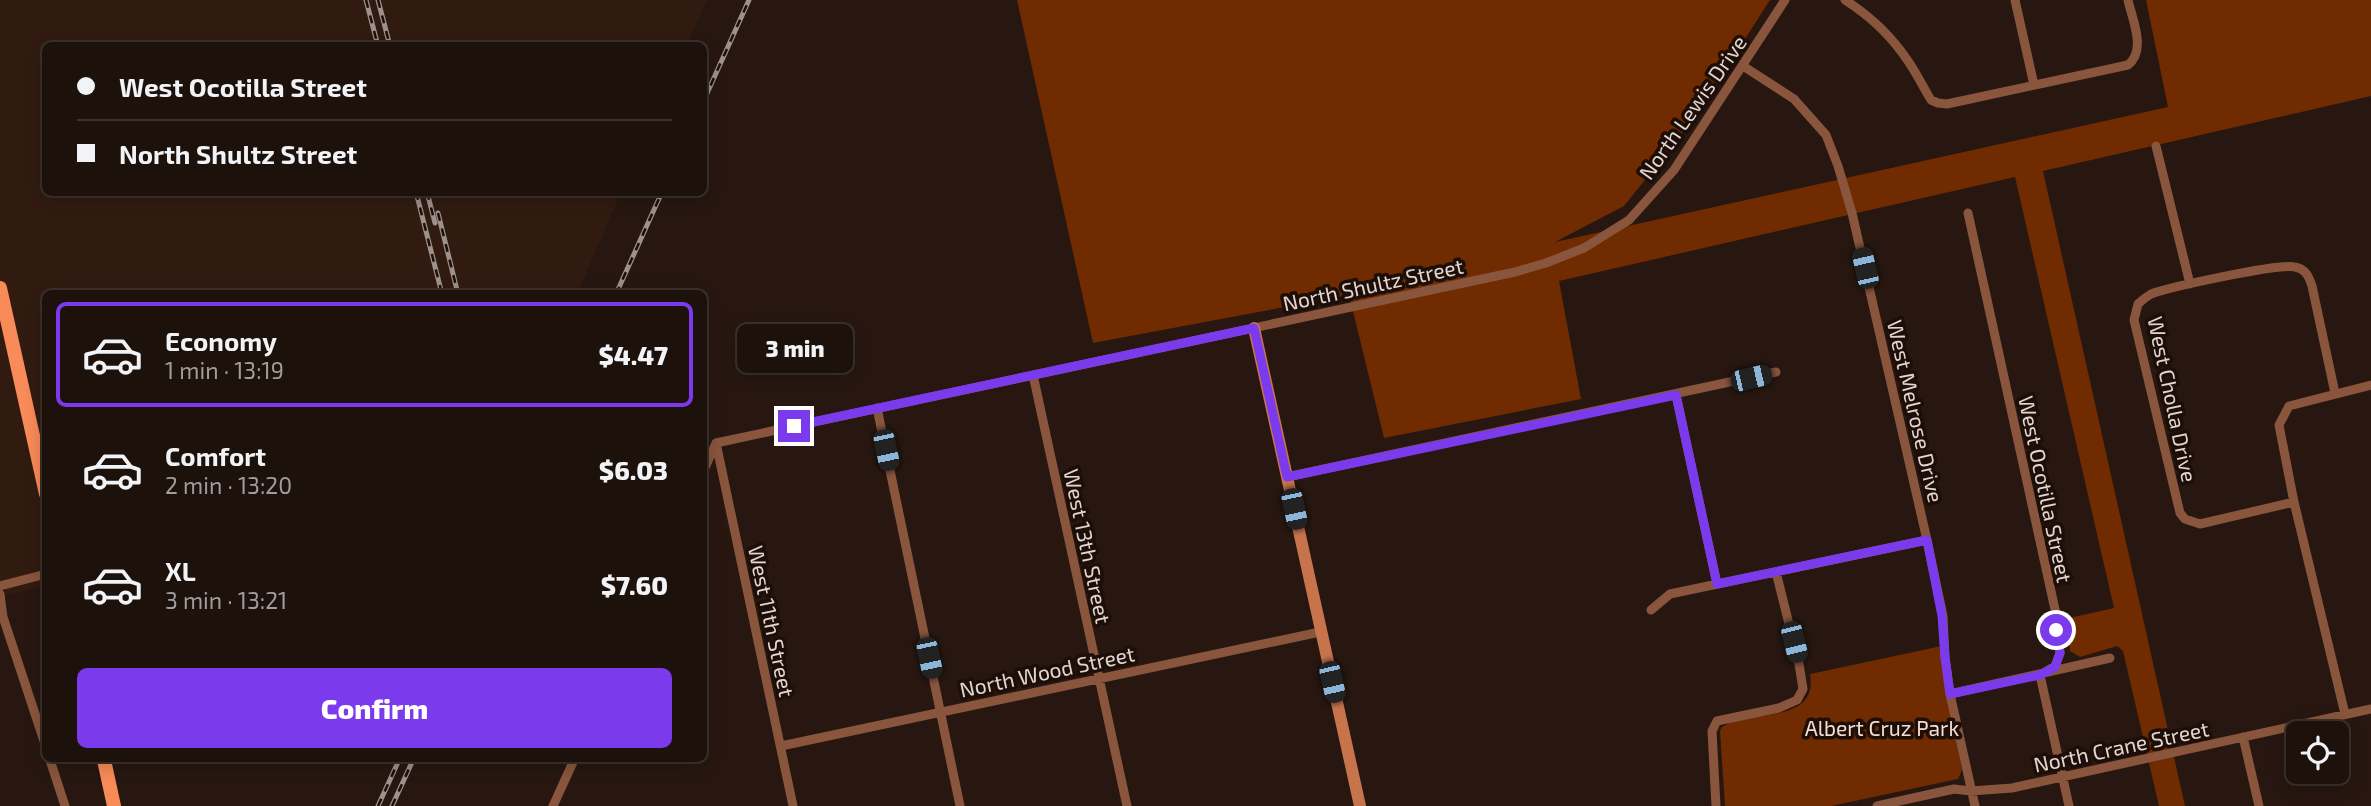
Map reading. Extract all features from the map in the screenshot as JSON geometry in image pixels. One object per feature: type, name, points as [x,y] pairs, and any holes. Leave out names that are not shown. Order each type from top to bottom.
[{"type":"main road","points":[[0,288],[42,476]]},
{"type":"main road","points":[[104,762],[114,806]]},
{"type":"street","name":"North Lewis Drive","points":[[1584,248],[1629,219],[1674,170],[1785,0]]},
{"type":"street","points":[[1845,0],[1891,38],[1931,100],[1947,104],[2121,67],[2133,61],[2138,46],[2128,0]]},
{"type":"street","points":[[2015,0],[2034,85]]},
{"type":"street","name":"West Melrose Drive","points":[[1743,66],[1794,99],[1826,135],[1838,166],[1852,213],[1927,540],[1942,616],[1950,694],[1975,806]]},
{"type":"street","points":[[2156,146],[2190,284]]},
{"type":"street","name":"West Ocotilla Street","points":[[1968,213],[2056,614],[2060,653],[2055,667],[2040,675]]},
{"type":"street","name":"North Shultz Street","points":[[716,443],[1515,272],[1584,248]]},
{"type":"street","name":"West Cholla Drive","points":[[2294,502],[2200,524],[2193,523],[2180,513],[2134,320],[2138,304],[2144,298],[2190,284],[2280,266],[2301,269],[2308,274],[2312,286],[2335,393]]},
{"type":"street","points":[[1254,328],[1360,806]]},
{"type":"street","points":[[1287,477],[1776,372]]},
{"type":"street","name":"West 13th Street","points":[[1033,375],[1127,806]]},
{"type":"street","points":[[2345,714],[2294,502],[2280,425],[2289,406],[2371,385]]},
{"type":"street","points":[[1676,395],[1717,584]]},
{"type":"street","points":[[877,408],[960,806]]},
{"type":"street","points":[[707,463],[716,443]]},
{"type":"street","name":"West 11th Street","points":[[716,443],[793,806]]},
{"type":"street","points":[[1651,610],[1670,594],[1927,540]]},
{"type":"street","points":[[1716,806],[1712,731],[1717,721],[1779,708],[1797,700],[1803,689],[1776,572]]},
{"type":"street","points":[[0,586],[42,575]]},
{"type":"street","points":[[0,594],[3,617],[42,735]]},
{"type":"street","name":"North Wood Street","points":[[781,746],[1320,632]]},
{"type":"street","points":[[1950,694],[2110,658]]},
{"type":"street","points":[[2040,675],[2069,806]]},
{"type":"street","name":"North Crane Street","points":[[1877,806],[1954,789],[2012,788],[2371,709]]},
{"type":"street","points":[[2243,737],[2259,806]]},
{"type":"street","points":[[51,762],[65,806]]},
{"type":"street","points":[[553,806],[573,762]]},
{"type":"shaded area","points":[[0,0],[707,0],[688,42],[42,42],[42,196],[620,196],[579,290],[42,290],[42,587],[0,596]]},
{"type":"green space","points":[[1017,0],[1770,0],[1693,120],[1624,206],[1555,242],[2168,107],[2146,0],[2371,0],[2371,96],[2043,171],[2185,806],[2159,806],[2123,651],[2117,646],[2080,657],[2070,651],[2065,619],[2114,608],[2015,177],[1559,281],[1581,399],[1384,438],[1349,295],[1093,343]]},
{"type":"green space","name":"Albert Cruz Park","points":[[1942,646],[1945,687],[1962,770],[1958,779],[1831,806],[1725,806],[1720,731],[1722,727],[1793,708],[1804,701],[1810,690],[1810,674]]},
{"type":"railway","points":[[366,0],[377,42]]},
{"type":"railway","points":[[378,0],[389,42]]},
{"type":"railway","points":[[707,93],[749,0]]},
{"type":"railway","points":[[417,196],[441,290]]},
{"type":"railway","points":[[428,196],[435,223]]},
{"type":"railway","points":[[618,290],[660,196]]},
{"type":"railway","points":[[438,213],[457,290]]},
{"type":"railway","points":[[378,806],[398,762]]},
{"type":"railway","points":[[392,806],[412,762]]},
{"type":"route","points":[[794,426],[1254,328],[1287,477],[1676,395],[1717,584],[1927,540],[1942,616],[1950,694],[2040,675],[2055,667],[2060,653],[2056,630]]}]
